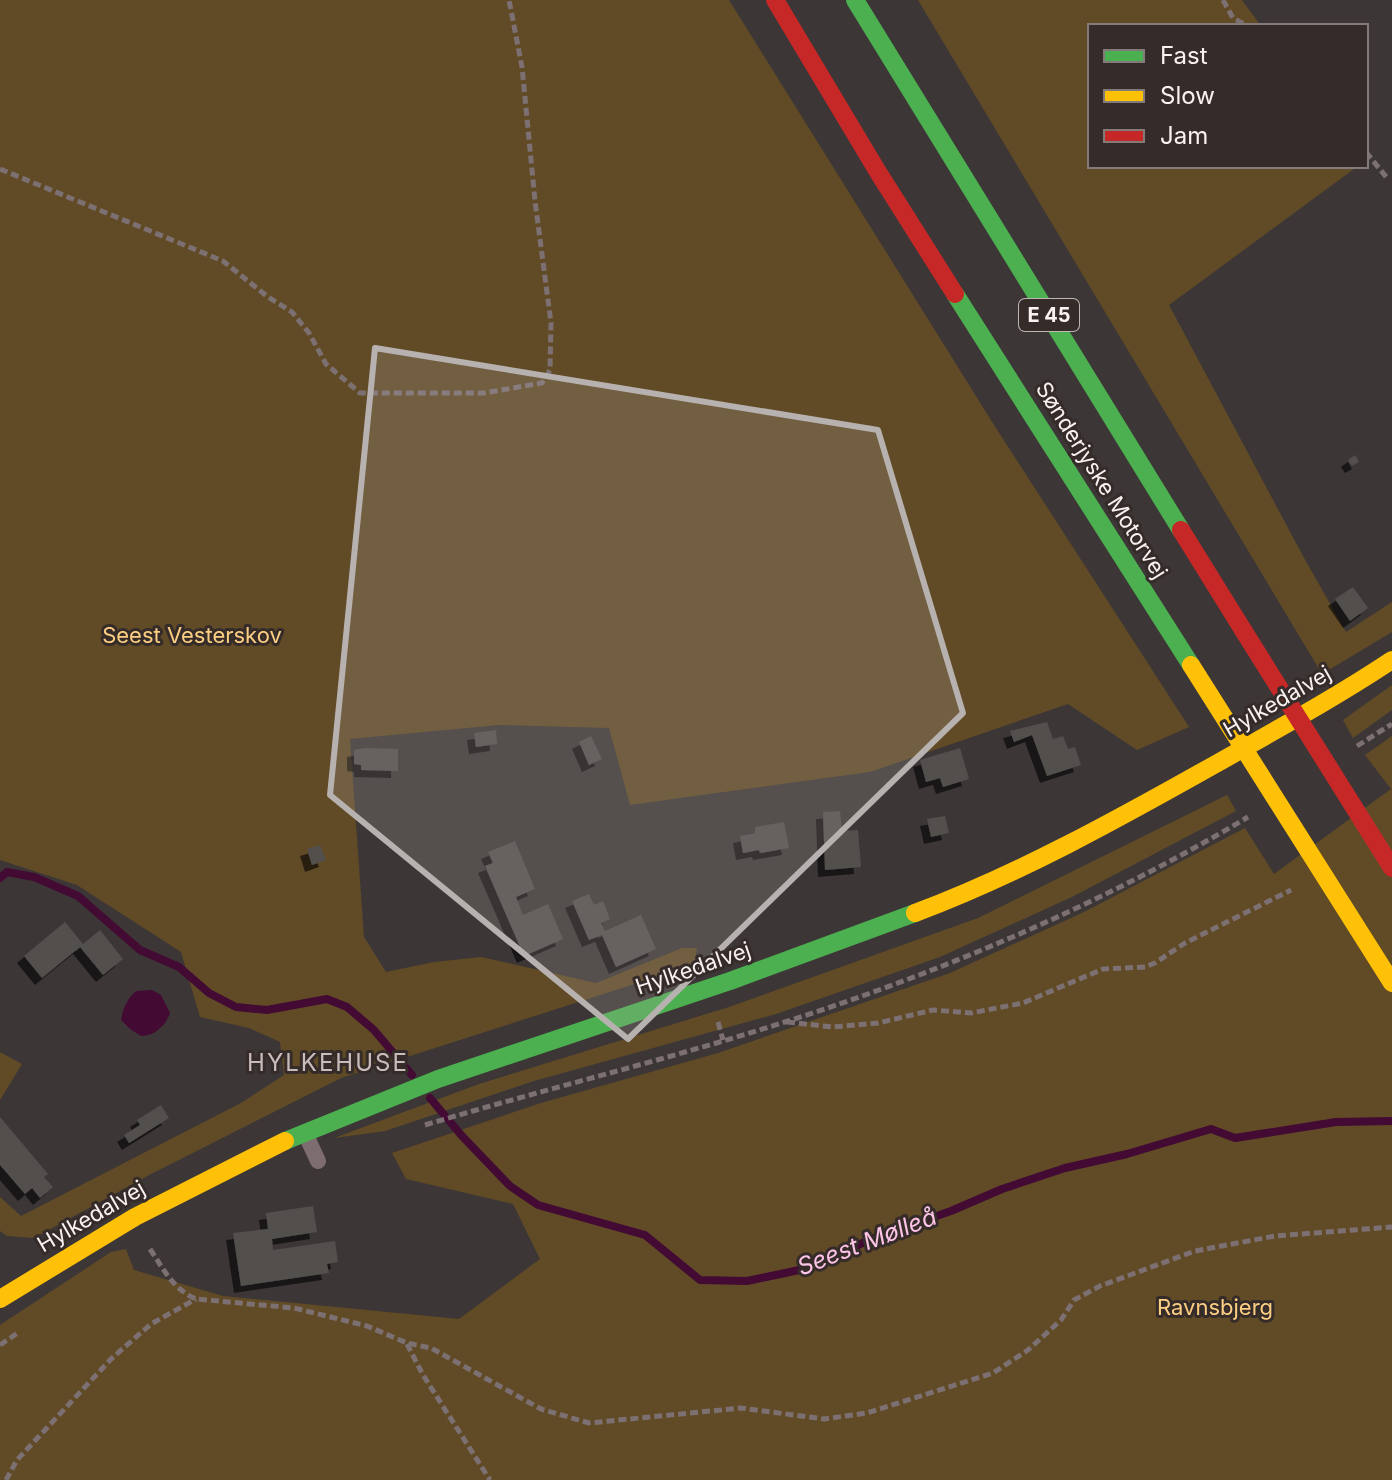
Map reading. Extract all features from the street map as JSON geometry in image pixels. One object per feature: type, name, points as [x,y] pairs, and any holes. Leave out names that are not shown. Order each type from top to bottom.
[{"type":"main road","name":"Sønderjyske Motorvej","points":[[775,0],[878,172],[1392,983]]},
{"type":"main road","name":"Sønderjyske Motorvej","points":[[855,0],[1392,868]]},
{"type":"main road","name":"Hylkedalvej","points":[[0,1299],[135,1217],[255,1155],[305,1133],[438,1079],[730,981],[965,894],[1147,803],[1347,690],[1392,660]]},
{"type":"lane","points":[[305,1133],[318,1161]]},
{"type":"path","points":[[0,169],[223,261],[292,312],[309,333],[326,364],[360,393],[484,393],[542,383],[550,370],[551,323],[522,67],[509,0]]},
{"type":"path","points":[[1223,0],[1233,18],[1244,24]]},
{"type":"path","points":[[1368,154],[1387,178]]},
{"type":"path","points":[[1352,750],[1392,724]]},
{"type":"path","points":[[424,1126],[786,1022],[953,962],[1089,902],[1258,810]]},
{"type":"path","points":[[786,1022],[833,1027],[878,1023],[933,1010],[971,1013],[1023,1003],[1103,969],[1145,967],[1155,963],[1185,943],[1297,887]]},
{"type":"path","points":[[149,1248],[175,1287],[196,1299],[294,1308],[367,1326],[407,1343],[431,1348],[541,1409],[589,1423],[741,1408],[824,1419],[867,1413],[993,1373],[1028,1350],[1061,1320],[1074,1300],[1100,1286],[1195,1251],[1275,1236],[1392,1227]]},
{"type":"path","points":[[6,1480],[17,1460],[111,1359],[151,1324],[196,1299]]},
{"type":"path","points":[[407,1343],[423,1375],[490,1480]]},
{"type":"highlighted area","points":[[375,348],[878,430],[963,713],[628,1039],[330,795]]},
{"type":"green space","name":"Seest Vesterskov","points":[[0,0],[729,0],[994,425],[1189,727],[1137,750],[1068,704],[870,772],[630,805],[609,728],[499,725],[350,739],[364,937],[386,972],[481,957],[596,983],[682,948],[697,948],[694,965],[341,1078],[151,1174],[34,1238],[7,1236],[0,1231],[0,1197],[21,1216],[241,1103],[284,1075],[280,1042],[249,1028],[200,1017],[181,952],[77,885],[0,860]]},
{"type":"green space","points":[[918,0],[1242,0],[1260,24],[1088,24],[1088,168],[1355,168],[1169,305],[1346,632],[1392,602],[1392,632],[1322,674]]},
{"type":"green space","points":[[1392,685],[1392,710],[1353,738],[1343,720]]},
{"type":"green space","name":"Ravnsbjerg","points":[[1392,736],[1392,1480],[0,1480],[0,1325],[111,1252],[126,1249],[134,1270],[223,1296],[459,1319],[540,1259],[513,1204],[406,1179],[392,1153],[541,1103],[718,1053],[950,973],[1082,913],[1245,828],[1274,874],[1391,789],[1365,755]]},
{"type":"green space","points":[[1227,795],[1236,811],[1072,897],[940,957],[776,1014],[534,1081],[385,1131],[334,1138],[479,1084],[729,1007],[978,918]]},
{"type":"green space","points":[[0,1052],[22,1064],[0,1100]]},
{"type":"shaded area","points":[[152,990],[161,995],[170,1013],[159,1029],[141,1036],[121,1020],[124,1008],[136,991]]},
{"type":"building","points":[[1355,455],[1359,462],[1352,466],[1348,460]]},
{"type":"building","points":[[1353,587],[1368,608],[1350,621],[1335,599]]},
{"type":"building","points":[[1047,722],[1053,739],[1063,736],[1068,749],[1075,747],[1081,765],[1047,776],[1032,735],[1014,742],[1010,731]]},
{"type":"building","points":[[496,730],[497,744],[476,747],[474,733]]},
{"type":"building","points":[[591,736],[602,759],[589,765],[579,742]]},
{"type":"building","points":[[960,748],[969,779],[943,787],[940,778],[926,782],[920,760]]},
{"type":"building","points":[[398,749],[398,771],[361,770],[361,765],[354,764],[354,750]]},
{"type":"building","points":[[840,811],[842,831],[858,830],[861,867],[825,870],[823,812]]},
{"type":"building","points":[[945,816],[949,833],[931,837],[927,819]]},
{"type":"building","points":[[784,822],[789,848],[743,853],[740,836],[755,833],[755,827]]},
{"type":"building","points":[[515,841],[535,889],[516,897],[523,915],[548,904],[563,939],[524,956],[485,866],[493,863],[488,852]]},
{"type":"building","points":[[320,845],[326,860],[312,865],[307,849]]},
{"type":"building","points":[[589,894],[594,905],[603,901],[610,919],[601,923],[605,931],[641,915],[656,949],[616,967],[602,935],[589,940],[572,901]]},
{"type":"building","points":[[65,922],[83,944],[100,930],[123,959],[103,975],[80,947],[42,978],[24,956]]},
{"type":"building","points":[[161,1105],[169,1118],[129,1143],[124,1135],[140,1125],[137,1120]]},
{"type":"building","points":[[0,1117],[48,1174],[44,1177],[53,1187],[40,1198],[32,1188],[25,1194],[0,1165]]},
{"type":"building","points":[[313,1206],[317,1232],[272,1239],[273,1250],[335,1241],[338,1262],[327,1264],[329,1273],[241,1286],[233,1233],[268,1229],[266,1213]]},
{"type":"waterway","name":"Seest Mølleå","points":[[0,878],[7,872],[34,877],[78,896],[140,950],[179,967],[209,993],[236,1007],[267,1010],[327,999],[347,1007],[374,1030],[412,1075]]},
{"type":"waterway","name":"Seest Mølleå","points":[[430,1098],[510,1186],[538,1205],[645,1235],[700,1280],[747,1281],[804,1269],[874,1238],[1002,1189],[1065,1168],[1127,1154],[1211,1129],[1235,1138],[1336,1122],[1392,1121]]},
{"type":"traffic: fast","points":[[855,0],[1181,530]]},
{"type":"traffic: fast","points":[[955,294],[1191,665]]},
{"type":"traffic: fast","points":[[285,1141],[438,1079],[730,981],[915,913]]},
{"type":"traffic: slow","points":[[915,913],[992,881],[1105,825],[1304,714],[1392,660]]},
{"type":"traffic: slow","points":[[1191,665],[1392,983]]},
{"type":"traffic: slow","points":[[0,1299],[135,1217],[285,1141]]},
{"type":"traffic: jam","points":[[775,0],[955,294]]},
{"type":"traffic: jam","points":[[1181,530],[1243,630]]},
{"type":"traffic: jam","points":[[1243,630],[1392,868]]},
{"type":"district","name":"HYLKEHUSE","points":[[328,1063]]}]
